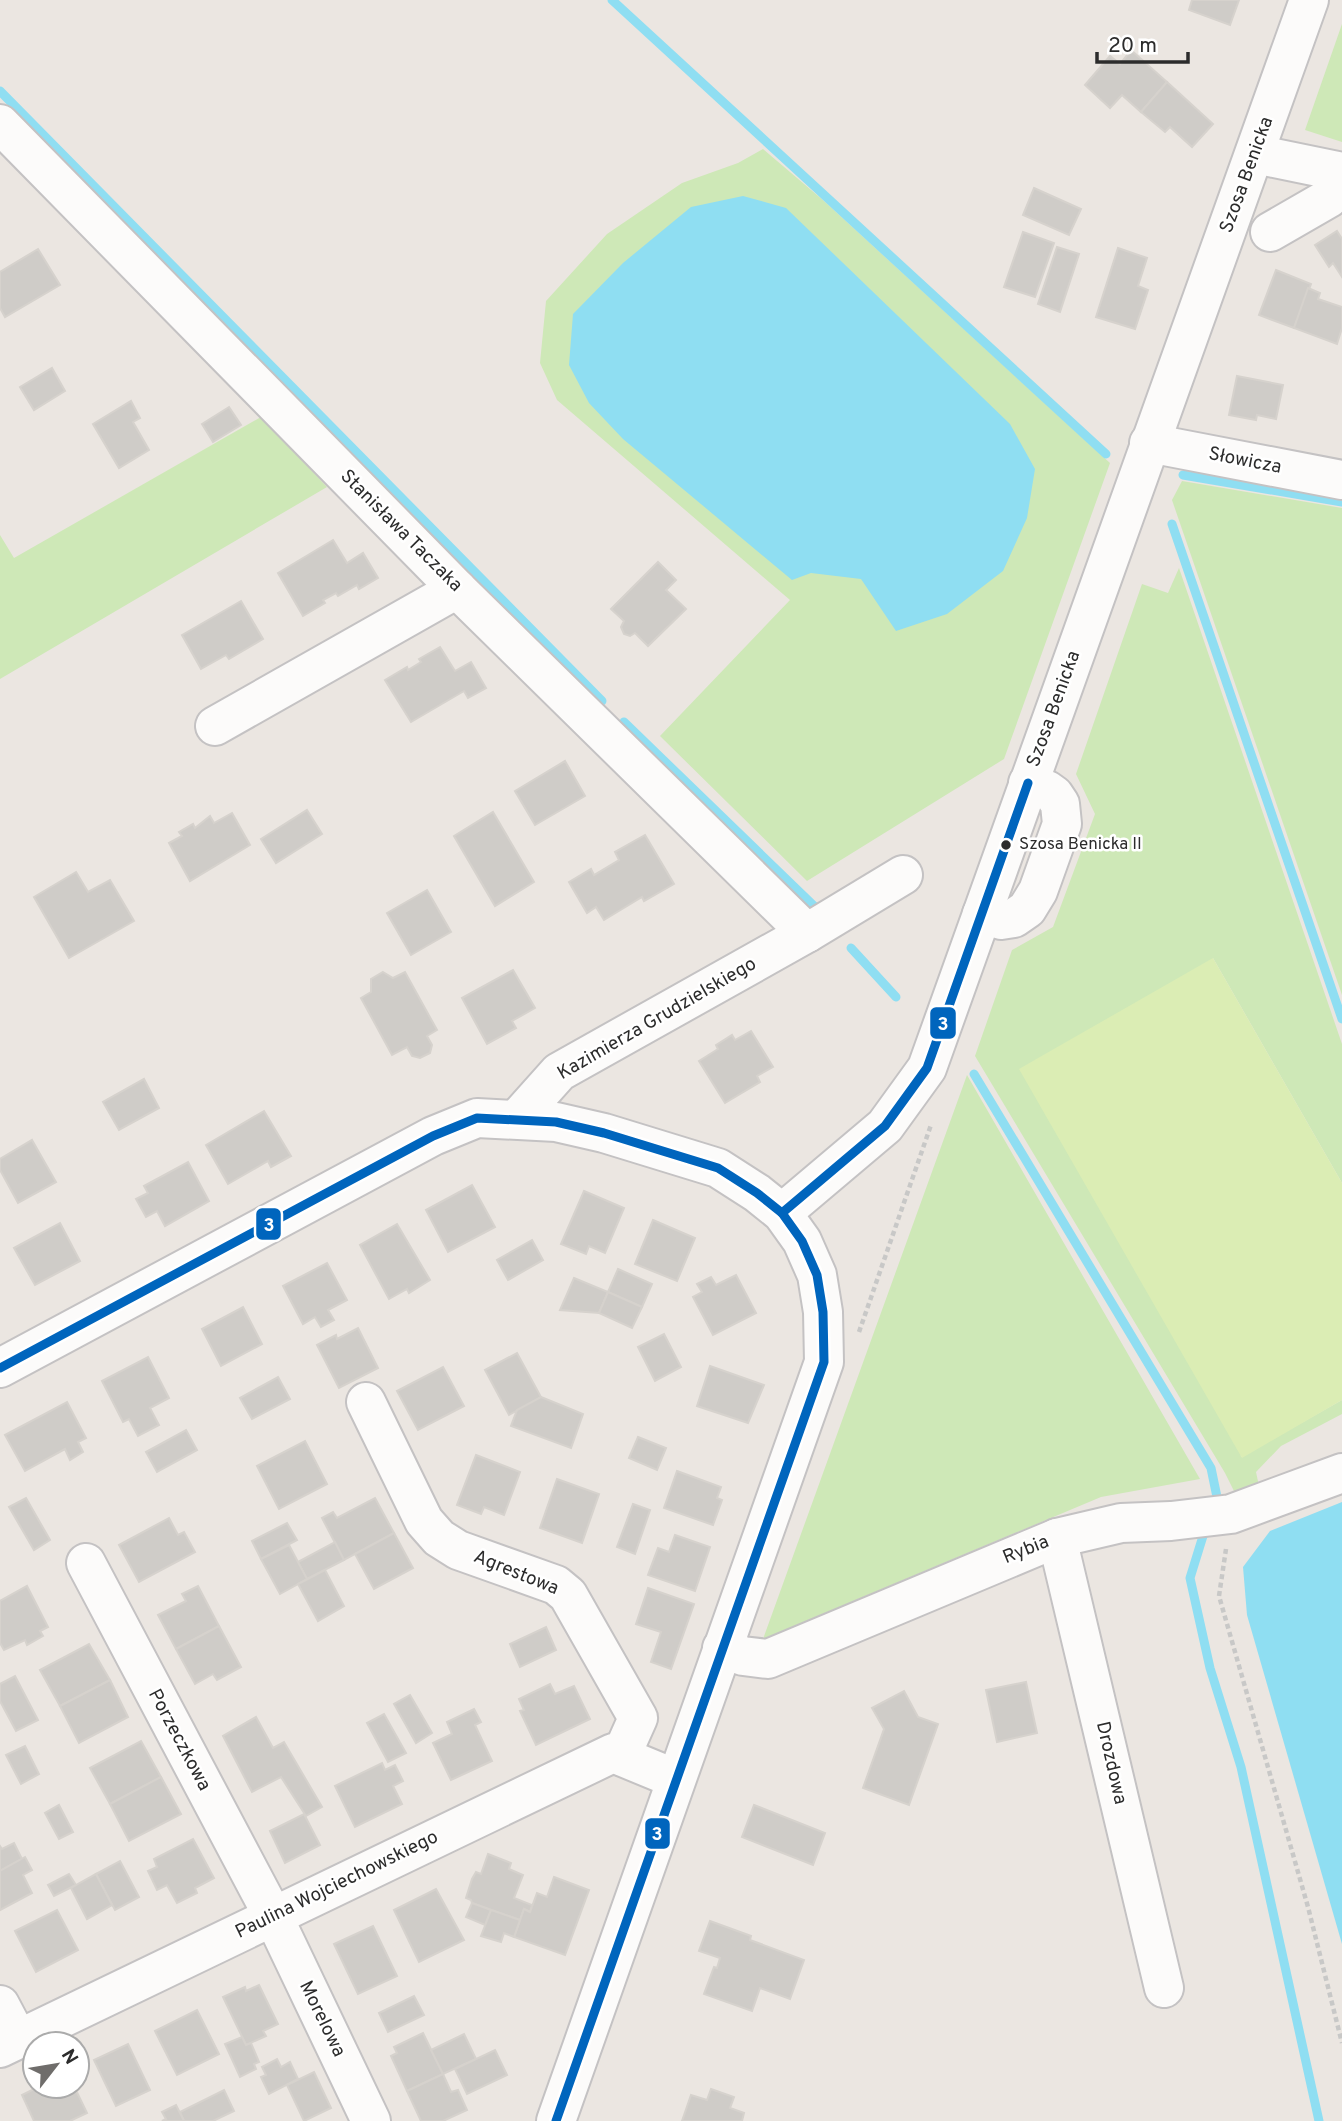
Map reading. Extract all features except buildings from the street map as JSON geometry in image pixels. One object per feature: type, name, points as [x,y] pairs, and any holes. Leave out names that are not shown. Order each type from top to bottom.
[{"type":"street","name":"Szosa Benicka","points":[[782,1213],[885,1126],[927,1068],[1309,0]]},
{"type":"street","name":"Stanisława Taczaka","points":[[0,124],[457,589],[807,933]]},
{"type":"street","points":[[1255,154],[1342,172]]},
{"type":"street","points":[[1270,232],[1329,198],[1342,180]]},
{"type":"street","name":"Słowicza","points":[[1147,449],[1342,480]]},
{"type":"street","points":[[215,726],[457,589]]},
{"type":"street","name":"Kazimierza Grudzielskiego","points":[[517,1119],[559,1072],[807,933],[903,875]]},
{"type":"street","points":[[0,1368],[433,1136],[477,1118],[556,1122],[604,1133],[718,1168],[782,1213],[802,1241],[817,1275],[823,1312],[824,1362],[556,2121]]},
{"type":"street","name":"Agrestowa","points":[[366,1402],[424,1521],[439,1538],[458,1550],[556,1584],[569,1595],[638,1718],[621,1756]]},
{"type":"street","name":"Rybia","points":[[722,1648],[743,1656],[768,1658],[1058,1538],[1121,1523],[1231,1514],[1342,1473]]},
{"type":"street","name":"Drozdowa","points":[[1058,1538],[1164,1988]]},
{"type":"street","name":"Porzeczkowa","points":[[86,1563],[273,1916]]},
{"type":"street","name":"Paulina Wojciechowskiego","points":[[9,2044],[613,1753],[621,1756]]},
{"type":"street","points":[[621,1756],[676,1779]]},
{"type":"street","name":"Morelowa","points":[[273,1916],[370,2121]]},
{"type":"street","points":[[0,2005],[9,2044]]},
{"type":"path","points":[[854,1344],[934,1117]]},
{"type":"path","points":[[1231,1514],[1219,1596],[1308,1907],[1342,2043]]},
{"type":"green space","points":[[1342,24],[1342,142],[1305,130]]},
{"type":"green space","points":[[763,149],[824,201],[1110,463],[1004,759],[807,881],[660,736],[790,600],[557,400],[540,363],[546,301],[607,234],[682,183],[738,163]]},
{"type":"green space","points":[[261,417],[327,487],[0,679],[0,535],[14,558]]},
{"type":"green space","points":[[1182,481],[1342,508],[1342,995],[1172,500]]},
{"type":"green space","points":[[1179,568],[1342,1044],[1342,1183],[1213,958],[1241,1457],[1342,1400],[1342,1414],[1281,1446],[1256,1472],[1259,1486],[1236,1495],[975,1056],[1012,950],[1053,927],[1095,814],[1076,774],[1142,584],[1168,593]]},
{"type":"green space","points":[[1213,958],[1342,1183],[1342,1400],[1242,1458],[1019,1069]]},
{"type":"green space","points":[[967,1075],[1200,1479],[1101,1497],[763,1639]]},
{"type":"water","points":[[743,196],[786,208],[1010,424],[1035,469],[1027,518],[1003,571],[947,614],[896,631],[861,579],[811,573],[792,580],[623,439],[589,403],[569,365],[573,314],[623,263],[691,207]]},
{"type":"water","points":[[1342,1502],[1342,1944],[1247,1615],[1243,1567],[1270,1531]]},
{"type":"waterway","points":[[612,0],[1106,454]]},
{"type":"waterway","points":[[0,91],[602,701]]},
{"type":"waterway","points":[[1183,475],[1342,502]]},
{"type":"waterway","points":[[1172,524],[1342,1019]]},
{"type":"waterway","points":[[624,722],[815,907]]},
{"type":"waterway","points":[[851,948],[896,997]]},
{"type":"waterway","points":[[974,1074],[1211,1468],[1217,1497]]},
{"type":"waterway","points":[[1203,1536],[1190,1578],[1210,1668],[1241,1767],[1319,2121]]},
{"type":"transit line","name":"3","points":[[782,1213],[885,1126],[927,1068],[1028,783]]},
{"type":"transit line","name":"3","points":[[0,1368],[433,1136],[477,1118],[556,1122],[604,1133],[718,1168],[782,1213],[802,1241],[817,1275],[823,1312],[824,1362],[556,2121]]},
{"type":"place","name":"Szosa Benicka II","points":[[1006,845]]}]
